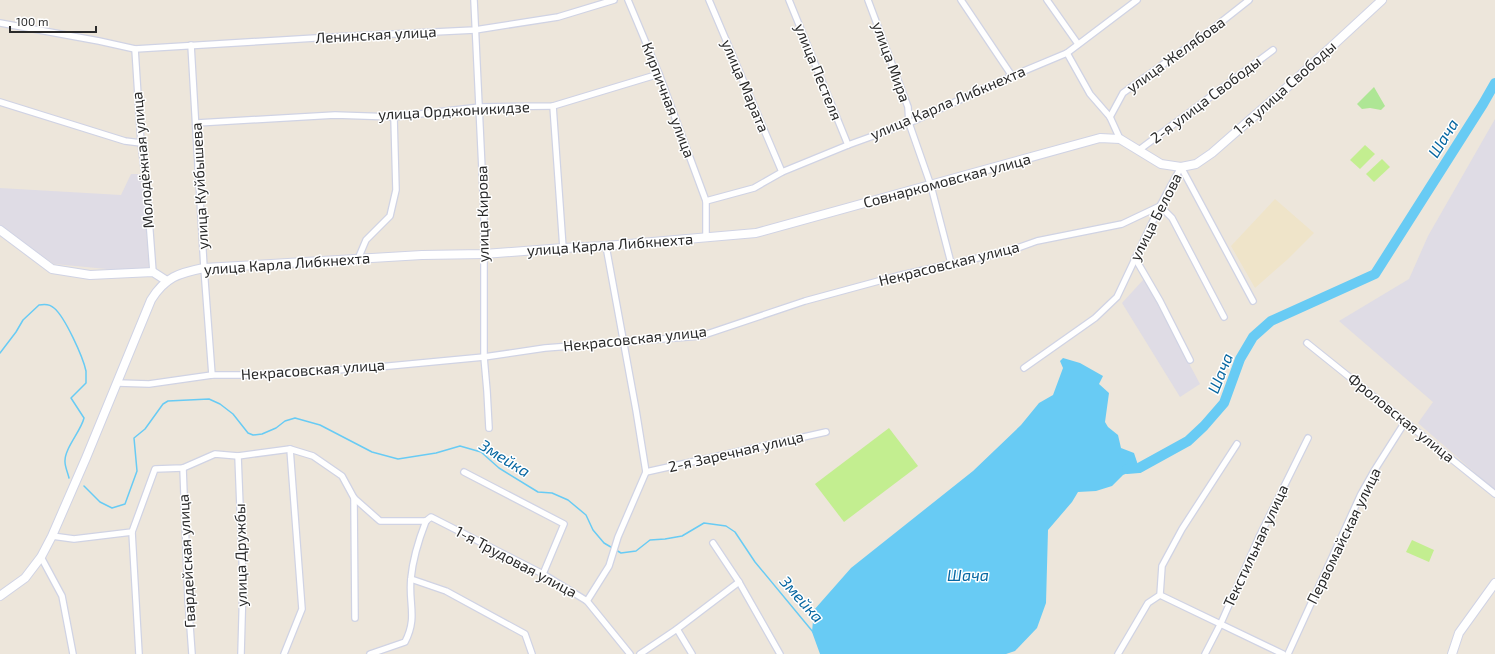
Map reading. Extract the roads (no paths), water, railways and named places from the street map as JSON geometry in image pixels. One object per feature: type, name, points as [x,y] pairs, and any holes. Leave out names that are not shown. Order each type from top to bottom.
[{"type":"street","name":"улица Кирова","points":[[474,0],[484,212],[484,357],[489,428]]},
{"type":"street","name":"Ленинская улица","points":[[0,23],[99,40],[135,49],[475,30],[558,17],[614,0]]},
{"type":"street","name":"Кирпичная улица","points":[[628,0],[659,74],[706,201]]},
{"type":"street","name":"улица Марата","points":[[709,0],[782,172]]},
{"type":"street","name":"улица Пестеля","points":[[789,0],[848,145]]},
{"type":"street","name":"улица Мира","points":[[868,0],[908,107],[909,123],[931,186],[951,264]]},
{"type":"street","points":[[961,0],[1012,76]]},
{"type":"street","points":[[1047,0],[1078,44]]},
{"type":"street","name":"улица Карла Либкнехта","points":[[167,281],[183,272],[204,268],[422,255],[484,254],[706,238],[706,201],[754,188],[782,172],[848,145],[909,123],[1012,76],[1067,53],[1137,0]]},
{"type":"street","name":"улица Желябова","points":[[1110,117],[1123,93],[1211,30],[1249,0]]},
{"type":"street","name":"1-я улица Свободы","points":[[1181,167],[1196,164],[1212,153],[1292,83],[1382,0]]},
{"type":"street","name":"улица Куйбышева","points":[[191,45],[212,375]]},
{"type":"street","name":"Молодёжная улица","points":[[135,49],[141,143],[147,192],[153,272]]},
{"type":"street","name":"2-я улица Свободы","points":[[1139,150],[1273,50]]},
{"type":"street","points":[[1067,53],[1090,94],[1110,117],[1120,139]]},
{"type":"street","name":"улица Орджоникидзе","points":[[197,123],[335,115],[394,117],[480,108],[553,106],[659,74]]},
{"type":"street","points":[[0,102],[125,141],[141,143]]},
{"type":"street","points":[[553,106],[563,248]]},
{"type":"street","points":[[358,259],[366,240],[390,216],[396,190],[394,117]]},
{"type":"street","name":"Совнаркомовская улица","points":[[706,238],[756,233],[931,186],[1100,138],[1120,139],[1161,164],[1181,167]]},
{"type":"street","name":"улица Белова","points":[[1024,368],[1095,318],[1117,297],[1160,206],[1181,167]]},
{"type":"street","name":"улица Белова","points":[[1181,167],[1253,301]]},
{"type":"street","points":[[1160,206],[1172,218],[1224,317]]},
{"type":"street","name":"Некрасовская улица","points":[[118,383],[149,384],[212,375],[271,374],[368,368],[484,357],[545,348],[701,336],[805,301],[897,276],[1009,252],[1037,241],[1122,224],[1160,206]]},
{"type":"street","points":[[0,230],[52,269],[90,275],[153,272],[167,281],[158,289],[151,300],[118,383],[52,536],[41,557],[25,578],[0,596]]},
{"type":"street","points":[[588,601],[611,562],[618,537],[646,472],[606,246]]},
{"type":"street","points":[[1135,258],[1160,301],[1190,360]]},
{"type":"street","name":"Фроловская улица","points":[[1307,343],[1495,494]]},
{"type":"street","name":"Первомайская улица","points":[[1288,654],[1361,494],[1405,422]]},
{"type":"street","name":"2-я Заречная улица","points":[[646,472],[826,432]]},
{"type":"street","name":"Текстильная улица","points":[[1205,654],[1221,623],[1259,537],[1308,438]]},
{"type":"street","points":[[1160,595],[1162,566],[1182,528],[1237,444]]},
{"type":"street","points":[[284,654],[302,609],[290,449]]},
{"type":"street","points":[[139,654],[132,532],[155,469],[183,468],[215,454],[238,456],[290,449],[313,456],[342,476],[354,498],[380,521],[426,521],[415,549],[410,579],[413,617],[410,631],[405,642],[370,654]]},
{"type":"street","name":"улица Дружбы","points":[[238,456],[243,583],[241,654]]},
{"type":"street","name":"Гвардейская улица","points":[[183,468],[188,598],[192,654]]},
{"type":"street","points":[[464,472],[564,524],[544,574]]},
{"type":"street","points":[[354,498],[355,618]]},
{"type":"street","name":"1-я Трудовая улица","points":[[426,521],[431,517],[544,574],[588,601],[630,654]]},
{"type":"street","points":[[52,536],[74,539],[132,532]]},
{"type":"street","points":[[713,542],[739,582],[780,654]]},
{"type":"street","points":[[41,557],[62,596],[73,654]]},
{"type":"street","points":[[410,579],[446,591],[525,634],[532,654]]},
{"type":"street","points":[[640,654],[677,629],[739,582]]},
{"type":"street","points":[[1452,654],[1460,633],[1495,583]]},
{"type":"street","points":[[1160,595],[1284,654]]},
{"type":"street","points":[[1118,654],[1148,603],[1160,595]]},
{"type":"street","points":[[677,629],[692,654]]},
{"type":"water","name":"Шача","points":[[1063,358],[1080,363],[1103,376],[1099,384],[1109,393],[1105,422],[1108,427],[1118,435],[1121,448],[1134,453],[1139,468],[1123,475],[1112,486],[1096,491],[1078,492],[1072,502],[1048,530],[1046,603],[1037,628],[1015,651],[1006,654],[820,654],[812,632],[814,610],[851,568],[973,471],[1021,425],[1039,403],[1053,395],[1063,368],[1060,361]]},
{"type":"waterway","name":"Шача","points":[[1127,469],[1139,468],[1188,441],[1204,426],[1224,403],[1240,359],[1253,337],[1271,321],[1375,274],[1495,83]]},
{"type":"waterway","name":"Змейка","points":[[0,353],[23,320],[39,305],[43,304],[51,306],[58,313],[68,328],[86,371],[86,383],[71,398],[84,418],[80,429],[65,457],[65,464],[69,478]]},
{"type":"waterway","name":"Змейка","points":[[84,486],[100,502],[112,508],[125,504],[137,471],[134,438],[145,429],[163,404],[168,401],[209,399],[220,404],[233,414],[248,433],[253,435],[262,434],[276,428],[285,421],[295,418],[320,425],[372,452],[398,459],[436,453],[460,446],[481,452],[499,468],[538,492],[552,493],[568,500],[586,515],[593,530],[604,543],[621,553],[636,551],[650,540],[682,536],[704,523],[726,526],[735,532],[755,562],[813,632]]}]
